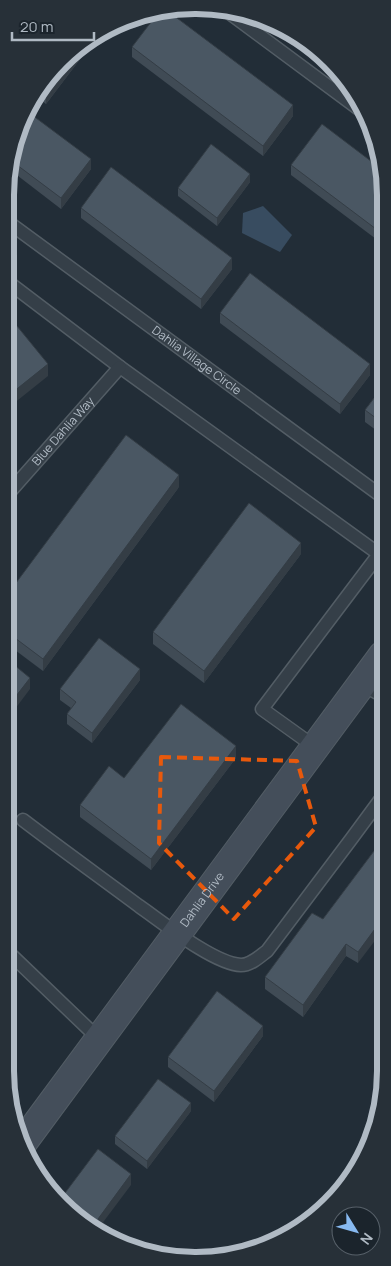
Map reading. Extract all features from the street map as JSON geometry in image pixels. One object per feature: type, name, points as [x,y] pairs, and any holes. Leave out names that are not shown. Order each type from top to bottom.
[{"type":"street","name":"Dahlia Drive","points":[[26,1136],[315,747],[372,690],[377,674]]},
{"type":"lane","points":[[237,18],[352,103]]},
{"type":"lane","name":"Dahlia Village Circle","points":[[14,226],[377,493]]},
{"type":"lane","points":[[14,287],[120,367],[377,553]]},
{"type":"lane","name":"Blue Dahlia Way","points":[[14,487],[120,367]]},
{"type":"lane","points":[[315,747],[262,709],[377,561]]},
{"type":"lane","points":[[22,820],[177,933],[224,961],[241,965],[255,961],[267,951],[377,804]]},
{"type":"lane","points":[[14,957],[99,1039]]},
{"type":"highlighted area","points":[[161,757],[297,761],[316,827],[234,919],[159,843]]},
{"type":"water","points":[[263,206],[292,235],[280,252],[242,233],[243,213]]},
{"type":"building","points":[[173,15],[293,105],[263,146],[132,47],[154,19]]},
{"type":"building","points":[[62,72],[46,94],[51,85]]},
{"type":"building","points":[[32,115],[91,159],[61,198],[16,164],[23,137]]},
{"type":"building","points":[[322,124],[375,164],[377,184],[377,230],[291,165]]},
{"type":"building","points":[[211,144],[250,174],[217,218],[178,188]]},
{"type":"building","points":[[111,167],[232,258],[201,299],[81,208]]},
{"type":"building","points":[[250,273],[370,364],[340,404],[220,313]]},
{"type":"building","points":[[14,322],[48,364],[14,391]]},
{"type":"building","points":[[377,394],[377,419],[365,410]]},
{"type":"building","points":[[126,435],[179,475],[43,659],[14,637],[14,586]]},
{"type":"building","points":[[249,503],[301,543],[204,671],[153,632]]},
{"type":"building","points":[[99,638],[140,669],[92,733],[67,714],[76,702],[60,689]]},
{"type":"building","points":[[14,665],[30,678],[14,699]]},
{"type":"building","points":[[181,704],[236,746],[151,859],[80,805],[109,766],[124,778]]},
{"type":"building","points":[[377,847],[377,926],[358,952],[346,944],[303,1005],[265,977],[312,913],[323,919]]},
{"type":"building","points":[[217,991],[263,1026],[214,1091],[168,1057]]},
{"type":"building","points":[[158,1079],[191,1103],[147,1161],[115,1136]]},
{"type":"building","points":[[98,1149],[131,1174],[98,1219],[115,1232],[114,1233],[85,1215],[63,1195]]}]
